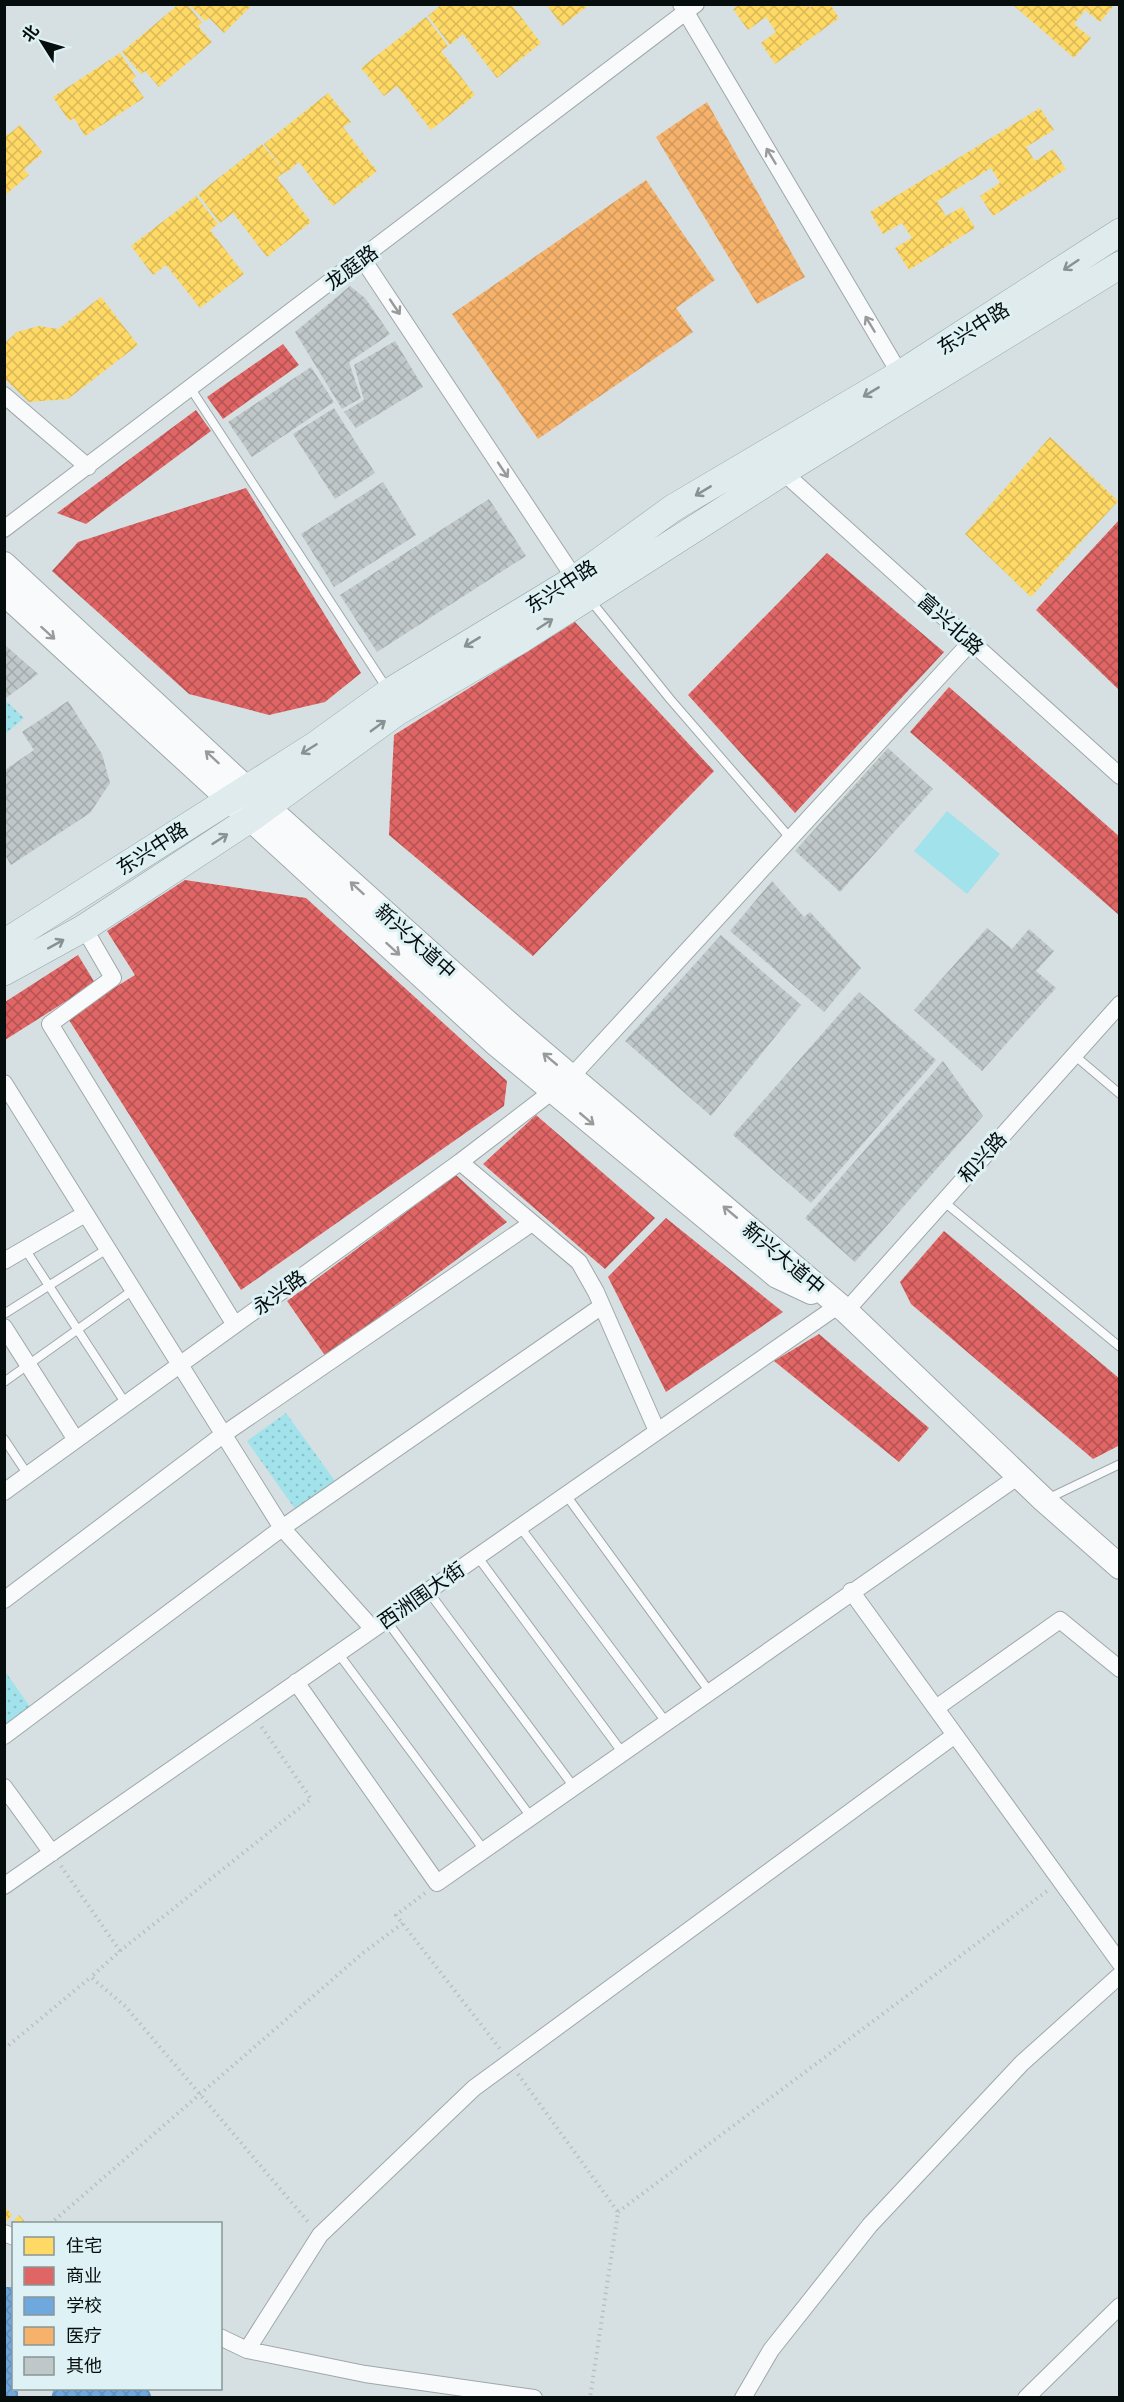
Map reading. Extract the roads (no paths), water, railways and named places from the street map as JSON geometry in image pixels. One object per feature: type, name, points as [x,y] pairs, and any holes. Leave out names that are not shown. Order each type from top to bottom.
[{"type":"main road","name":"东兴中路","points":[[4,972],[84,928],[258,813],[397,712],[522,639],[673,508],[900,374],[1119,232]]},
{"type":"main road","name":"东兴中路","points":[[4,943],[314,747],[389,692],[581,587],[783,472],[1119,265]]},
{"type":"main road","name":"新兴大道中","points":[[4,564],[122,686],[238,793],[495,1043],[562,1084],[777,1276],[842,1308],[1044,1500],[1119,1567]]},
{"type":"main road","name":"新兴大道中","points":[[4,593],[122,686]]},
{"type":"street","name":"龙庭路","points":[[4,529],[688,7]]},
{"type":"street","points":[[688,7],[900,374]]},
{"type":"street","points":[[362,258],[581,587]]},
{"type":"street","points":[[4,395],[88,467]]},
{"type":"street","name":"富兴北路","points":[[783,472],[1119,776]]},
{"type":"street","name":"永兴路","points":[[4,1492],[460,1162],[562,1084],[792,839],[971,642]]},
{"type":"street","points":[[84,928],[112,978],[50,1024],[235,1324]]},
{"type":"street","name":"和兴路","points":[[842,1308],[942,1201],[1119,1004]]},
{"type":"street","points":[[4,1083],[282,1528],[379,1624]]},
{"type":"street","points":[[460,1162],[579,1262],[602,1306],[657,1431]]},
{"type":"street","points":[[4,1261],[85,1214]]},
{"type":"street","points":[[4,1600],[224,1434],[532,1223]]},
{"type":"street","points":[[4,1736],[282,1528],[602,1306]]},
{"type":"street","name":"西洲围大街","points":[[4,1886],[565,1494],[842,1308]]},
{"type":"street","points":[[4,1327],[76,1440]]},
{"type":"street","points":[[296,1682],[437,1883],[851,1591],[1020,1476]]},
{"type":"street","points":[[851,1591],[1119,1963]]},
{"type":"street","points":[[936,1708],[1060,1620],[1119,1669]]},
{"type":"street","points":[[247,2350],[320,2235],[474,2088],[955,1735]]},
{"type":"street","points":[[4,1787],[52,1853]]},
{"type":"street","points":[[743,2397],[771,2350],[870,2225],[1022,2062],[1119,1975]]},
{"type":"street","points":[[1026,2397],[1119,2306]]},
{"type":"street","points":[[222,2338],[247,2350],[366,2374],[534,2397]]},
{"type":"lane","points":[[191,388],[389,692]]},
{"type":"lane","points":[[581,587],[670,699],[792,839]]},
{"type":"lane","points":[[1074,1055],[1119,1094]]},
{"type":"lane","points":[[942,1201],[1119,1347]]},
{"type":"lane","points":[[25,1249],[126,1404]]},
{"type":"lane","points":[[4,1314],[107,1249]]},
{"type":"lane","points":[[4,1382],[133,1290]]},
{"type":"lane","points":[[4,1439],[28,1475]]},
{"type":"lane","points":[[1044,1500],[1119,1464]]},
{"type":"lane","points":[[565,1494],[709,1691]]},
{"type":"lane","points":[[520,1526],[666,1722]]},
{"type":"lane","points":[[477,1556],[622,1752]]},
{"type":"lane","points":[[428,1590],[574,1787]]},
{"type":"lane","points":[[379,1624],[531,1817]]},
{"type":"lane","points":[[338,1653],[484,1850]]}]
